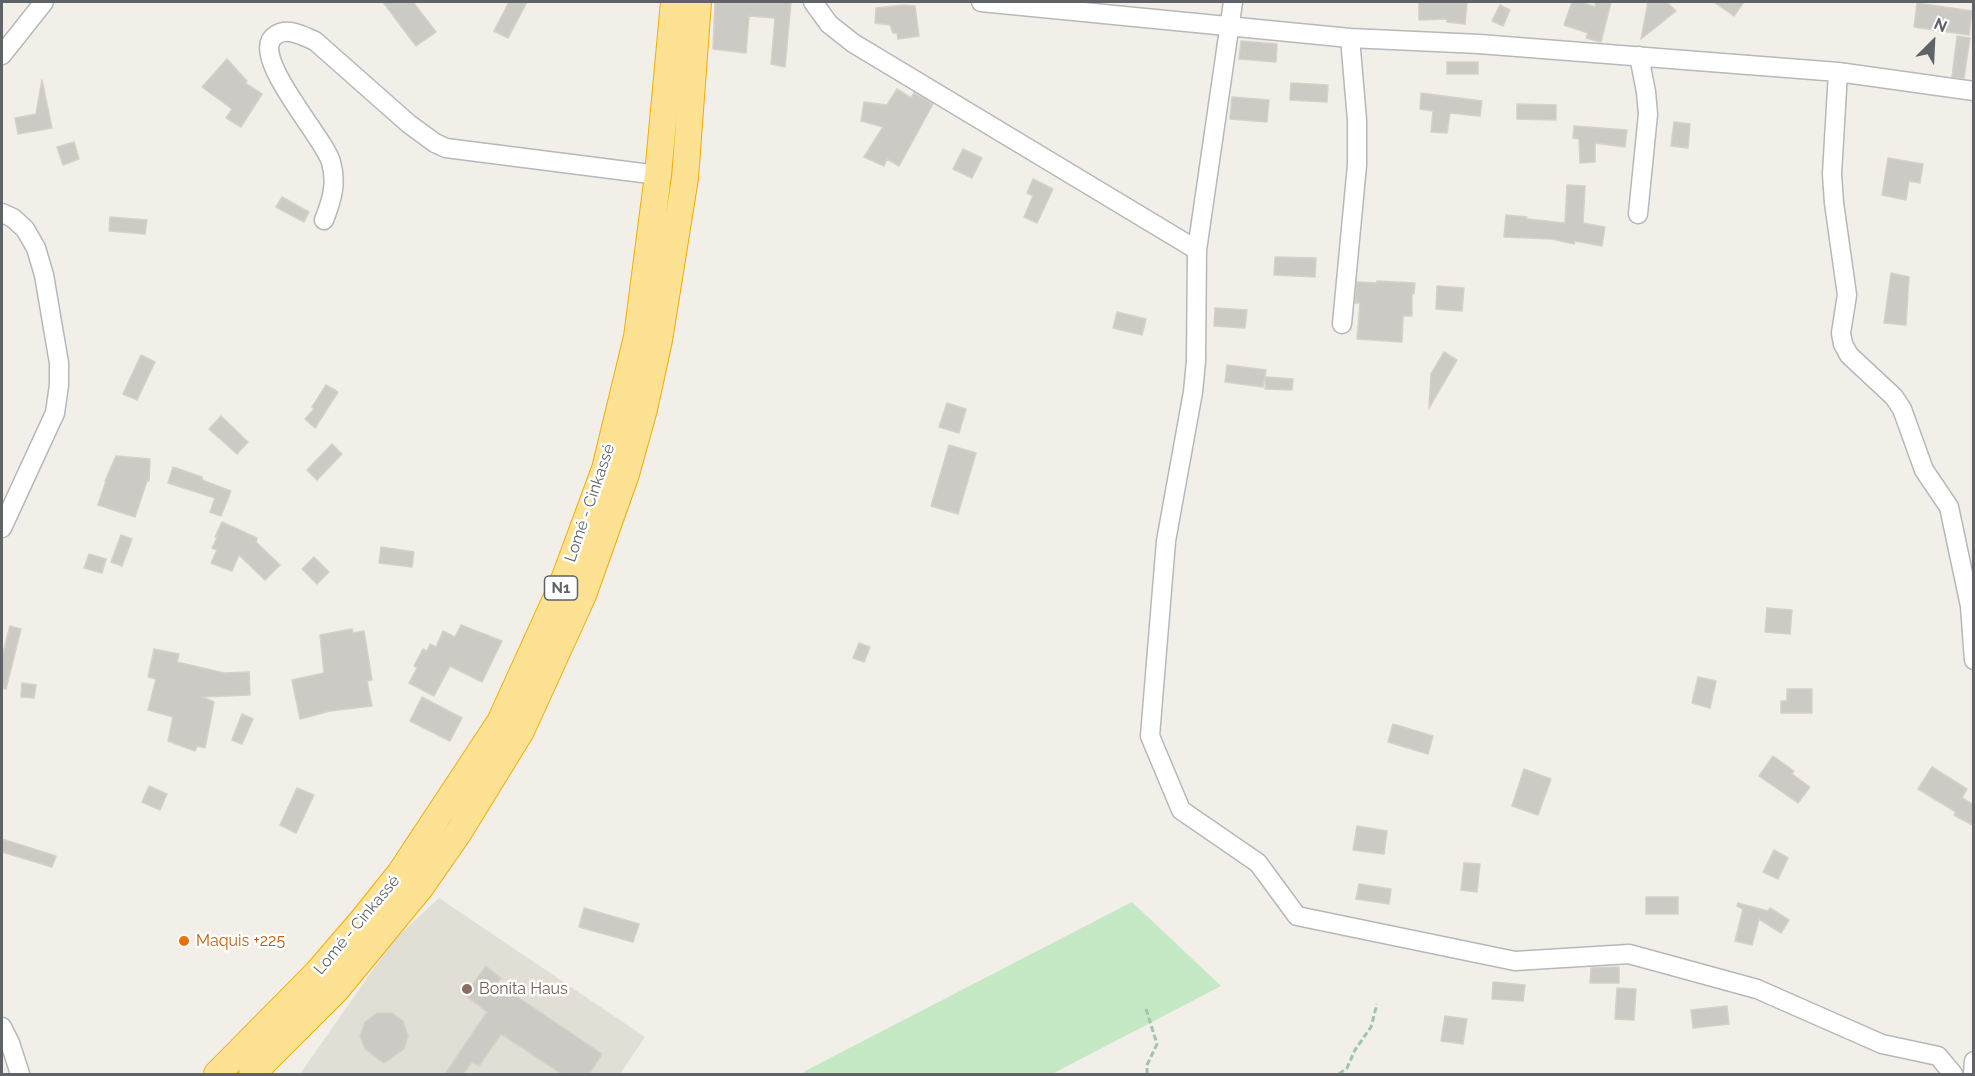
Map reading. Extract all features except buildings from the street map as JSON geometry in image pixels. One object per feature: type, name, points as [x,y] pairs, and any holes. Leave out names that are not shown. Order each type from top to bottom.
[{"type":"highway","name":"Lomé - Cinkassé","points":[[218,1074],[317,973],[361,922],[511,727],[604,469],[637,337],[658,175],[674,2]]},
{"type":"highway","name":"Lomé - Cinkassé","points":[[252,1074],[336,990],[420,888],[459,832],[511,727],[583,595],[626,474],[644,409],[659,340],[685,178],[698,2]]},
{"type":"street","points":[[2,55],[44,2]]},
{"type":"street","points":[[813,2],[829,24],[853,43],[1197,250]]},
{"type":"street","points":[[981,2],[1350,38],[1479,44],[1838,72],[1974,92]]},
{"type":"street","points":[[1233,2],[1197,250],[1196,361],[1193,392],[1166,541],[1150,736],[1181,810],[1258,863],[1297,916],[1515,961],[1629,954],[1757,988],[1882,1044],[1938,1056],[1953,1074]]},
{"type":"street","points":[[324,220],[332,199],[334,181],[331,162],[324,144],[280,81],[272,65],[269,45],[272,37],[280,32],[300,34],[315,41],[417,130],[446,148],[658,175]]},
{"type":"street","points":[[1342,324],[1357,143],[1350,38]]},
{"type":"street","points":[[1638,214],[1648,114],[1639,56]]},
{"type":"street","points":[[1838,72],[1832,174],[1833,203],[1847,295],[1841,333],[1843,344],[1849,355],[1894,397],[1902,409],[1924,470],[1949,507],[1970,606],[1974,660]]},
{"type":"street","points":[[2,213],[13,218],[26,229],[36,248],[44,275],[59,363],[59,386],[55,413],[2,528]]},
{"type":"street","points":[[2,1027],[20,1074]]},
{"type":"street","points":[[1973,1074],[1974,1061]]},
{"type":"path","points":[[1339,1074],[1347,1068],[1354,1050],[1371,1027],[1377,1004]]},
{"type":"path","points":[[1146,1009],[1157,1044],[1147,1065],[1147,1074]]},
{"type":"shaded area","name":"Bonita Haus","points":[[439,898],[645,1037],[620,1074],[300,1074],[393,941]]},
{"type":"green space","points":[[1132,902],[1221,986],[1052,1074],[802,1074],[805,1071]]},
{"type":"place","name":"Maquis +225","points":[[184,941]]},
{"type":"place","name":"Bonita Haus","points":[[467,989]]}]
